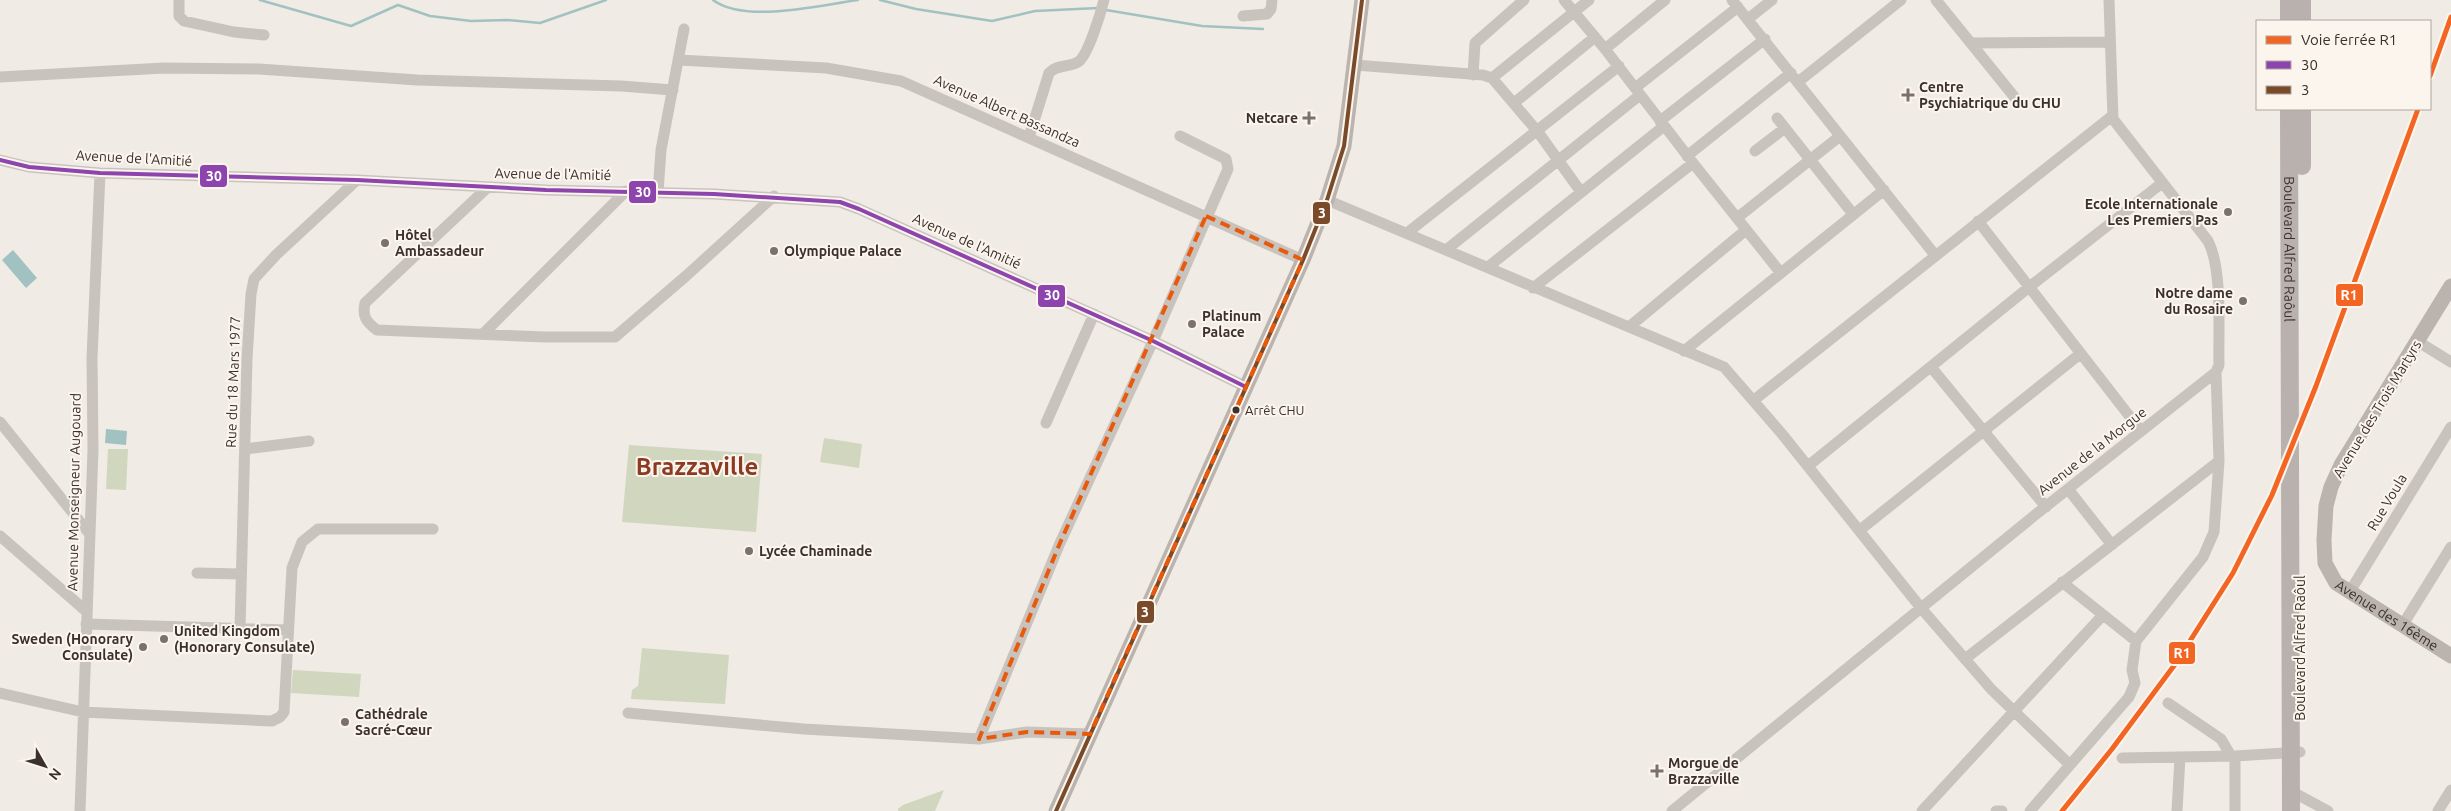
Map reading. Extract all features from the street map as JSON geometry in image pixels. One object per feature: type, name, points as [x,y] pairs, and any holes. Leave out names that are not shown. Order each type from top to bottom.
[{"type":"main road","points":[[1056,811],[1303,260],[1327,200],[1344,146],[1362,0]]},
{"type":"main road","points":[[2289,0],[2289,20]]},
{"type":"main road","points":[[2302,0],[2302,20]]},
{"type":"main road","name":"Boulevard Alfred Raôul","points":[[2289,110],[2290,388],[2294,487],[2295,752]]},
{"type":"main road","points":[[2294,487],[2301,369],[2302,110]]},
{"type":"main road","name":"Avenue des Trois Martyrs","points":[[2324,540],[2326,506],[2341,465],[2451,286]]},
{"type":"main road","name":"Avenue des 16ème","points":[[2324,540],[2328,572],[2336,583],[2349,594],[2451,656]]},
{"type":"main road","points":[[2291,811],[2297,799],[2295,752]]},
{"type":"street","points":[[179,0],[179,16],[184,21],[234,32],[264,35]]},
{"type":"street","points":[[1243,16],[1267,14],[1271,9],[1272,0]]},
{"type":"street","points":[[1473,75],[1475,43],[1524,0]]},
{"type":"street","points":[[1564,0],[1619,66],[1690,160],[1780,272]]},
{"type":"street","points":[[1492,78],[1589,0]]},
{"type":"street","points":[[1605,49],[1665,0]]},
{"type":"street","points":[[1748,19],[1772,0]]},
{"type":"street","points":[[1798,82],[1901,0]]},
{"type":"street","points":[[1936,0],[2016,100]]},
{"type":"street","points":[[2030,811],[2134,689],[2132,670],[2136,641],[2203,557],[2211,543],[2214,532],[2219,462],[2216,372],[2219,365],[2216,270],[2213,251],[2112,116],[2109,0]]},
{"type":"street","points":[[1029,137],[1049,74],[1054,68],[1077,63],[1081,59],[1104,1]]},
{"type":"street","points":[[1446,250],[1559,160],[1735,3],[1936,255]]},
{"type":"street","points":[[658,192],[660,150],[684,29]]},
{"type":"street","points":[[1514,103],[1595,37]]},
{"type":"street","points":[[1488,267],[1764,39]]},
{"type":"street","points":[[1971,43],[2109,42]]},
{"type":"street","name":"Avenue Albert Bassandza","points":[[679,60],[826,68],[878,76],[918,87],[1303,260]]},
{"type":"street","points":[[1355,65],[1488,75],[1538,132],[1581,192]]},
{"type":"street","points":[[1407,233],[1538,132],[1619,66]]},
{"type":"street","points":[[0,77],[164,68],[250,69],[417,80],[621,86],[673,90]]},
{"type":"street","points":[[1534,288],[1690,160],[1791,73]]},
{"type":"street","points":[[1754,400],[2112,116]]},
{"type":"street","points":[[1777,118],[1853,214]]},
{"type":"street","points":[[1755,151],[1785,128]]},
{"type":"street","points":[[979,739],[1060,543],[1153,341],[1228,169],[1228,162],[1223,156],[1180,136]]},
{"type":"street","points":[[1736,218],[1840,136]]},
{"type":"street","name":"Avenue de l'Amitié","points":[[0,160],[29,167],[100,173],[626,190],[774,196],[840,202],[1094,314],[1246,387]]},
{"type":"street","name":"Avenue Monseigneur Augouard","points":[[80,811],[93,450],[92,358],[100,173]]},
{"type":"street","name":"Rue du 18 Mars 1977","points":[[240,630],[250,303],[254,279],[276,255],[357,180]]},
{"type":"street","points":[[1808,466],[2028,288],[2162,183]]},
{"type":"street","points":[[488,187],[438,237],[371,296],[363,309],[364,318],[368,324],[377,330],[615,337],[774,196]]},
{"type":"street","points":[[483,334],[626,190]]},
{"type":"street","points":[[1684,351],[1884,190]]},
{"type":"street","points":[[1327,200],[1724,367],[1754,400],[1921,608],[1965,659],[2014,712],[2070,766]]},
{"type":"street","points":[[1978,221],[2028,288],[2141,431]]},
{"type":"street","points":[[1629,326],[1746,230]]},
{"type":"street","points":[[1046,424],[1094,314]]},
{"type":"street","points":[[2417,341],[2451,362]]},
{"type":"street","points":[[1860,530],[1982,430],[2080,354]]},
{"type":"street","points":[[1931,367],[2046,507]]},
{"type":"street","name":"Avenue de la Morgue","points":[[1672,811],[2068,489],[2216,372]]},
{"type":"street","points":[[0,422],[89,533]]},
{"type":"street","name":"Rue Voula","points":[[2349,594],[2451,427]]},
{"type":"street","points":[[246,449],[309,441]]},
{"type":"street","points":[[1965,659],[2219,462]]},
{"type":"street","points":[[2068,489],[2112,545]]},
{"type":"street","points":[[0,693],[83,712],[272,721],[280,718],[284,712],[292,568],[302,542],[309,534],[318,529],[433,529]]},
{"type":"street","points":[[0,536],[86,611]]},
{"type":"street","points":[[2402,626],[2451,547]]},
{"type":"street","points":[[197,573],[241,574]]},
{"type":"street","points":[[2062,582],[2102,616],[2136,641]]},
{"type":"street","points":[[1922,811],[2102,616]]},
{"type":"street","points":[[86,624],[288,630]]},
{"type":"street","points":[[2168,703],[2222,739],[2233,756],[2236,811]]},
{"type":"street","points":[[628,713],[804,730],[979,739],[1027,732],[1090,734]]},
{"type":"street","points":[[2122,758],[2233,756],[2295,752]]},
{"type":"street","points":[[2177,811],[2180,757]]},
{"type":"street","points":[[2438,811],[2451,790]]},
{"type":"street","points":[[2297,799],[2328,811]]},
{"type":"street","points":[[1996,811],[2002,811]]},
{"type":"highlighted area","points":[[1206,216],[1303,260],[1090,734],[1027,732],[979,739],[1060,543]]},
{"type":"green space","points":[[824,438],[862,444],[859,468],[820,462]]},
{"type":"green space","points":[[629,445],[762,454],[756,532],[622,522]]},
{"type":"green space","points":[[108,449],[128,449],[126,490],[106,489]]},
{"type":"green space","points":[[642,648],[729,655],[725,704],[631,699],[632,690],[638,686]]},
{"type":"green space","points":[[293,670],[361,674],[359,697],[291,693]]},
{"type":"green space","points":[[944,790],[935,811],[898,811],[903,805]]},
{"type":"water","points":[[13,250],[37,278],[26,288],[2,260]]},
{"type":"water","points":[[106,429],[127,431],[126,445],[105,443]]},
{"type":"waterway","points":[[260,0],[351,26],[398,5],[430,16],[471,21],[507,20],[540,23],[606,0]]},
{"type":"waterway","points":[[713,0],[727,7],[744,11],[763,12],[804,9],[858,0]]},
{"type":"waterway","points":[[880,0],[916,9],[992,21],[1035,11],[1098,8]]},
{"type":"waterway","points":[[1106,10],[1202,26],[1263,29]]},
{"type":"rail line","name":"R1","points":[[2431,73],[2451,17]]},
{"type":"rail line","name":"R1","points":[[2062,811],[2112,749],[2176,663],[2233,573],[2272,495],[2316,386],[2418,110]]},
{"type":"transit line","name":"3","points":[[1056,811],[1303,260],[1327,200],[1344,146],[1362,0]]},
{"type":"transit line","name":"30","points":[[0,160],[29,167],[100,173],[357,180],[546,190],[714,194],[840,202],[1153,341],[1246,387]]},
{"type":"place","name":"Centre Psychiatrique du CHU","points":[[1908,95]]},
{"type":"place","name":"Netcare","points":[[1309,118]]},
{"type":"place","name":"Ecole Internationale Les Premiers Pas","points":[[2228,212]]},
{"type":"place","name":"Hôtel Ambassadeur","points":[[385,243]]},
{"type":"place","name":"Olympique Palace","points":[[774,251]]},
{"type":"place","name":"Notre dame du Rosaire","points":[[2243,301]]},
{"type":"place","name":"Platinum Palace","points":[[1192,324]]},
{"type":"place","name":"Arrêt CHU","points":[[1236,410]]},
{"type":"place","name":"Lycée Chaminade","points":[[749,551]]},
{"type":"place","name":"United Kingdom (Honorary Consulate)","points":[[164,639]]},
{"type":"place","name":"Sweden (Honorary Consulate)","points":[[143,647]]},
{"type":"place","name":"Cathédrale Sacré-Cœur","points":[[345,722]]},
{"type":"place","name":"Morgue de Brazzaville","points":[[1657,771]]},
{"type":"district","name":"Brazzaville","points":[[697,467]]}]
